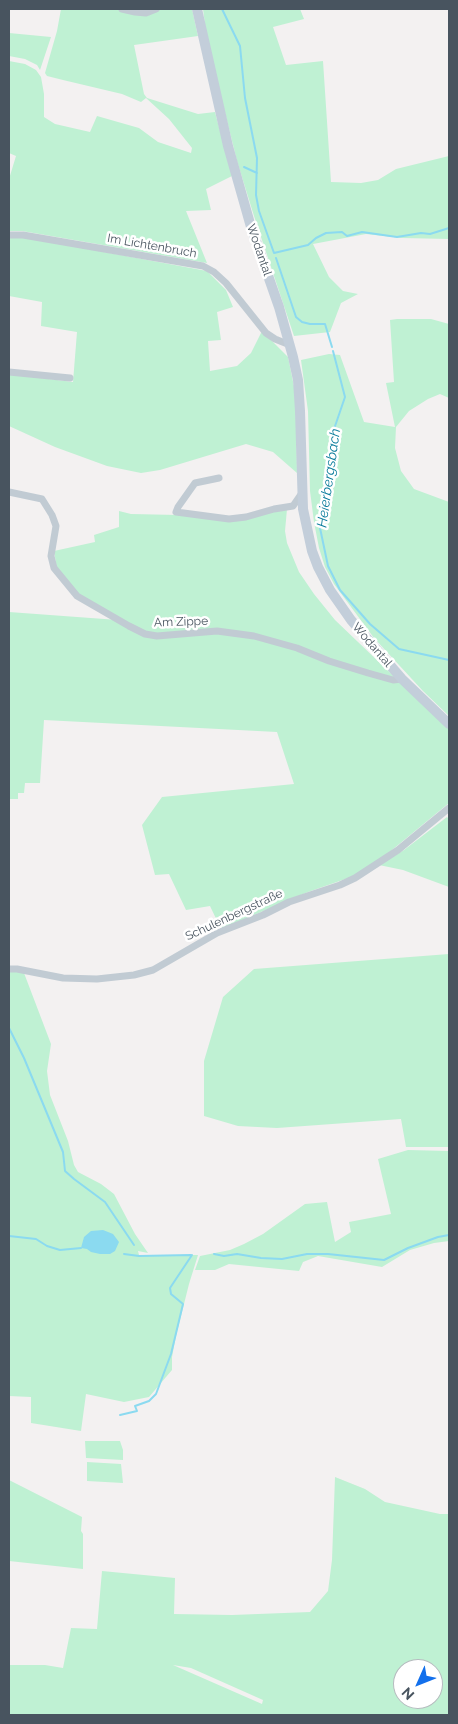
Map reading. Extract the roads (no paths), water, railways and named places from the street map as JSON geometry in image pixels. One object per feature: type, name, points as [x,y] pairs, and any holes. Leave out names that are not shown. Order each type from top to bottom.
[{"type":"main road","name":"Wodantal","points":[[197,9],[230,156],[251,227],[279,307],[298,380],[302,493],[312,551],[330,590],[356,626],[402,679],[449,724]]},
{"type":"street","points":[[122,9],[146,13],[156,9]]},
{"type":"street","name":"Im Lichtenbruch","points":[[9,235],[23,235],[203,266],[214,272],[226,283],[266,333],[290,345]]},
{"type":"street","points":[[9,372],[70,378]]},
{"type":"street","points":[[219,478],[195,483],[178,506],[176,512],[246,518],[274,509],[292,506],[302,493]]},
{"type":"street","name":"Am Zippe","points":[[9,492],[42,500],[52,515],[56,526],[51,556],[54,568],[77,596],[145,634],[157,636],[218,631],[254,636],[297,648],[368,674],[393,680],[402,679]]},
{"type":"street","name":"Schulenbergstraße","points":[[9,969],[63,978],[97,979],[134,976],[154,970],[217,933],[263,915],[288,902],[340,885],[355,878],[398,850],[449,808]]},
{"type":"water","points":[[103,1230],[113,1234],[119,1242],[115,1251],[110,1254],[100,1254],[81,1248],[84,1237],[91,1231]]},
{"type":"waterway","name":"Heierbergsbach","points":[[222,9],[240,46],[245,98],[257,158],[256,195],[259,211],[274,253],[308,245],[326,233],[342,232],[347,236],[362,232],[397,237],[421,233],[430,234],[449,228]]},
{"type":"waterway","points":[[244,167],[257,173]]},
{"type":"waterway","name":"Heierbergsbach","points":[[276,258],[296,317],[302,322],[310,324],[325,324],[332,347]]},
{"type":"waterway","name":"Heierbergsbach","points":[[333,351],[345,397],[332,435],[331,464],[320,528],[328,566],[340,590],[370,624],[399,649],[449,660]]},
{"type":"waterway","points":[[9,1028],[24,1058],[63,1152],[65,1171],[105,1202],[134,1245]]},
{"type":"waterway","points":[[214,1254],[224,1256],[237,1254],[282,1259],[307,1254],[328,1254],[384,1260],[408,1248],[449,1235]]},
{"type":"waterway","points":[[9,1236],[36,1239],[47,1246],[60,1250],[81,1248]]},
{"type":"waterway","points":[[124,1254],[139,1256],[191,1255]]},
{"type":"waterway","points":[[120,1415],[137,1411],[135,1406],[149,1401],[156,1394],[171,1354],[183,1304],[171,1294],[170,1288],[192,1255]]}]
